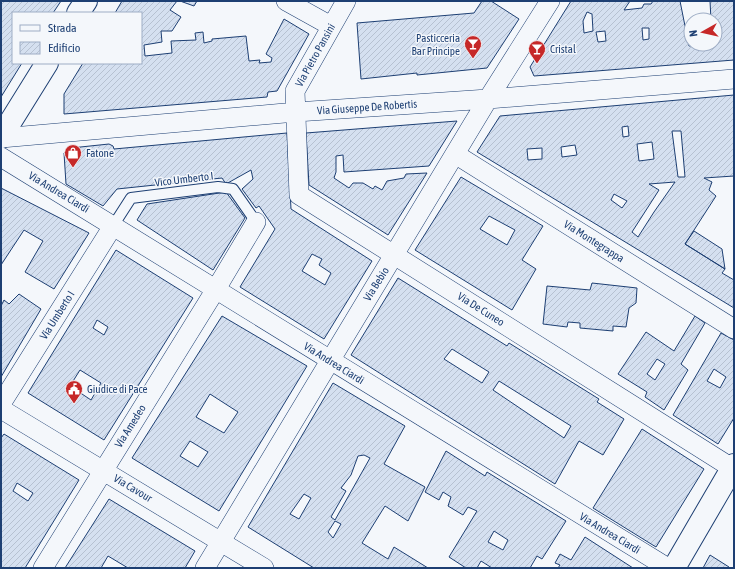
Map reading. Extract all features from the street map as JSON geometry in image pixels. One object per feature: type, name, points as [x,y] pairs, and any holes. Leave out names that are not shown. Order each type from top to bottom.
[{"type":"street","points":[[79,12],[86,1]]},
{"type":"street","points":[[286,1],[331,26]]},
{"type":"street","name":"Via Pietro Pansini","points":[[296,112],[295,91],[346,1]]},
{"type":"street","name":"Via Bebio","points":[[204,568],[488,99],[542,4]]},
{"type":"street","points":[[1,138],[46,64]]},
{"type":"street","name":"Via Giuseppe De Robertis","points":[[1,138],[296,112],[488,99],[734,78]]},
{"type":"street","name":"Via De Cuneo","points":[[296,112],[299,195],[733,467]]},
{"type":"street","name":"Via Montegrappa","points":[[455,154],[734,328]]},
{"type":"street","name":"Via Andrea Ciardi","points":[[1,157],[668,568]]},
{"type":"street","name":"Via Amedeo","points":[[43,568],[256,222]]},
{"type":"street","name":"Via Umberto I","points":[[1,404],[113,226]]},
{"type":"street","name":"Via Cavour","points":[[1,409],[264,568]]},
{"type":"street","points":[[674,568],[733,467]]},
{"type":"lane","name":"Vico Umberto I","points":[[113,226],[131,198],[218,187],[233,190],[256,222]]},
{"type":"building","points":[[1,1],[61,1],[54,12],[12,12],[12,64],[21,64],[1,97]]},
{"type":"building","points":[[122,1],[177,1],[170,10],[181,17],[172,31],[161,31],[162,42],[144,45],[145,56],[172,53],[171,41],[196,40],[195,33],[203,32],[204,43],[212,41],[212,39],[246,36],[249,61],[260,60],[259,63],[271,62],[272,58],[266,54],[284,19],[309,34],[277,91],[268,92],[267,97],[64,114],[64,94],[82,64],[142,64],[142,12],[116,12]]},
{"type":"building","points":[[180,1],[197,1],[194,6]]},
{"type":"building","points":[[482,1],[491,1],[519,19],[487,68],[361,79],[357,23],[474,13]]},
{"type":"building","points":[[571,1],[630,1],[624,10],[642,8],[644,4],[651,4],[653,1],[680,1],[683,16],[683,52],[723,52],[723,12],[711,12],[710,1],[734,1],[734,60],[534,76],[530,67]],"holes":[[[587,12],[592,14],[593,31],[584,33],[583,21]],[[642,28],[649,28],[649,39],[643,40]],[[605,31],[606,41],[598,42],[596,32]]]},
{"type":"building","points":[[734,95],[734,176],[704,178],[712,182],[709,190],[716,196],[685,244],[725,269],[722,273],[734,280],[734,308],[477,152],[500,116]],"holes":[[[628,126],[629,136],[623,137],[622,127]],[[672,131],[681,131],[685,177],[678,177]],[[652,142],[654,159],[639,161],[637,144]],[[575,145],[577,155],[562,157],[561,147]],[[542,148],[542,159],[528,160],[527,149]],[[675,182],[638,237],[632,232],[659,190],[649,184]],[[614,194],[627,201],[622,208],[611,200]]]},
{"type":"building","points":[[457,121],[429,166],[344,172],[343,155],[336,156],[336,172],[334,178],[349,188],[353,183],[363,183],[373,189],[375,186],[382,190],[387,181],[404,178],[406,174],[427,173],[388,235],[309,185],[306,133]]},
{"type":"building","points":[[287,133],[291,209],[372,261],[324,339],[240,287],[275,229],[259,206],[256,208],[242,189],[253,179],[251,170],[226,184],[222,178],[117,189],[103,206],[66,184],[64,153],[71,148],[109,144],[113,146],[114,149]],"holes":[[[312,254],[322,259],[319,265],[331,273],[325,285],[302,271]]]},
{"type":"building","points":[[461,177],[543,226],[522,260],[536,269],[512,310],[415,250]],"holes":[[[489,216],[515,230],[507,245],[480,229]]]},
{"type":"building","points":[[1,188],[89,233],[54,289],[25,272],[43,241],[24,230],[1,265]]},
{"type":"building","points":[[226,192],[245,218],[213,270],[137,220],[147,204]]},
{"type":"building","points":[[694,231],[722,249],[725,269],[685,244]]},
{"type":"building","points":[[116,250],[193,298],[104,440],[28,393]],"holes":[[[97,320],[108,327],[104,335],[93,328]],[[80,370],[101,383],[91,400],[70,386]]]},
{"type":"building","points":[[398,278],[507,346],[509,343],[599,399],[597,402],[624,419],[603,455],[579,441],[555,484],[351,355]],"holes":[[[452,349],[489,372],[482,383],[444,359]],[[499,381],[571,426],[564,438],[493,390]]]},
{"type":"building","points":[[592,283],[637,288],[636,303],[629,308],[626,327],[613,326],[613,331],[580,328],[580,323],[568,322],[567,327],[543,324],[547,286],[590,290]]},
{"type":"building","points":[[19,294],[41,309],[1,377],[1,306],[4,300],[9,304]]},
{"type":"building","points":[[222,316],[307,366],[219,511],[132,458]],"holes":[[[210,394],[238,412],[224,433],[196,417]],[[190,441],[208,452],[198,467],[180,456]]]},
{"type":"building","points":[[695,316],[705,323],[681,364],[688,370],[664,410],[645,397],[647,392],[618,374],[646,332],[674,351]],"holes":[[[657,359],[665,364],[655,380],[647,374]]]},
{"type":"building","points":[[721,333],[734,340],[734,418],[718,444],[673,415]],"holes":[[[714,369],[726,377],[720,388],[707,381]]]},
{"type":"building","points":[[333,383],[405,426],[384,464],[425,487],[408,521],[385,506],[362,543],[388,559],[394,547],[428,568],[314,568],[248,527]],"holes":[[[364,455],[370,458],[335,520],[331,517],[346,491],[341,488],[351,475],[358,456]],[[304,494],[311,498],[299,519],[290,514]],[[335,521],[341,524],[333,538],[328,532]]]},
{"type":"building","points":[[642,429],[704,469],[656,547],[593,508]]},
{"type":"building","points":[[4,434],[79,480],[25,568],[1,568],[1,438]],"holes":[[[17,483],[33,493],[28,501],[13,491]]]},
{"type":"building","points":[[446,451],[485,476],[487,472],[566,521],[542,559],[537,556],[530,568],[492,568],[481,561],[477,568],[466,568],[449,557],[477,511],[468,507],[463,515],[448,506],[451,497],[443,492],[439,500],[425,492]],"holes":[[[494,531],[508,540],[503,550],[488,542]]]},
{"type":"building","points":[[109,499],[195,551],[185,568],[128,568],[108,556],[101,568],[65,568]]},
{"type":"building","points":[[585,537],[633,568],[558,568],[560,565],[555,563],[560,554],[571,560]]},
{"type":"building","points":[[710,555],[729,567],[703,568]]},
{"type":"place","name":"Pasticceria Bar Principe","points":[[473,59]]},
{"type":"place","name":"Cristal","points":[[537,64]]},
{"type":"place","name":"Fatone","points":[[73,168]]},
{"type":"place","name":"Giudice di Pace","points":[[74,404]]}]
